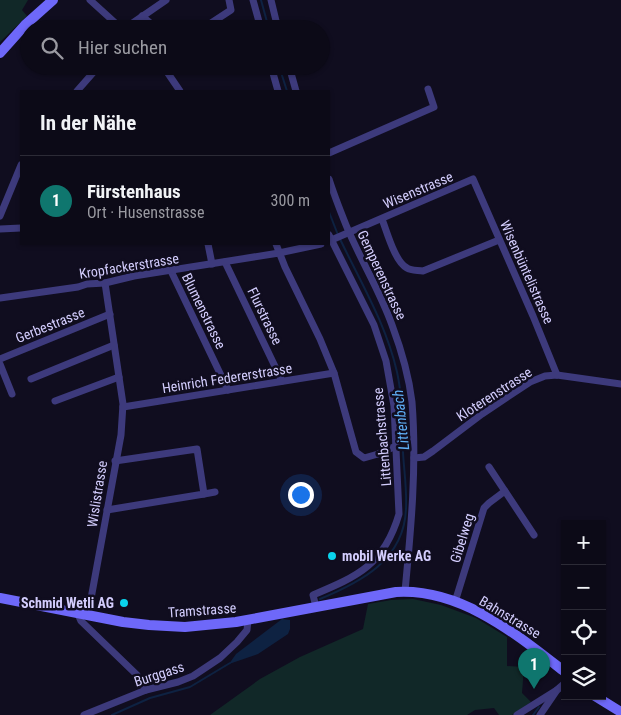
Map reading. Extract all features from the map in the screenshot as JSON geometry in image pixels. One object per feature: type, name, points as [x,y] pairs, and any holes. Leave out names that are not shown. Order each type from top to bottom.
[{"type":"main road","points":[[31,20],[53,0]]},
{"type":"main road","points":[[0,53],[20,31]]},
{"type":"main road","name":"Tramstrasse","points":[[0,598],[83,615],[138,624],[175,627],[209,626],[248,620],[405,591]]},
{"type":"main road","name":"Bahnstrasse","points":[[405,591],[422,592],[455,602],[484,614],[561,669]]},
{"type":"main road","points":[[602,700],[621,712]]},
{"type":"street","points":[[90,0],[113,20]]},
{"type":"street","points":[[136,20],[166,0]]},
{"type":"street","points":[[216,20],[231,10],[228,0]]},
{"type":"street","points":[[253,0],[259,20]]},
{"type":"street","points":[[271,0],[276,20]]},
{"type":"street","points":[[142,16],[147,20]]},
{"type":"street","points":[[78,90],[91,75]]},
{"type":"street","points":[[169,75],[179,90]]},
{"type":"street","points":[[274,75],[278,90]]},
{"type":"street","points":[[291,75],[296,90]]},
{"type":"street","points":[[330,153],[434,107],[428,89]]},
{"type":"street","points":[[0,216],[20,167]]},
{"type":"street","name":"Wisenstrasse","points":[[331,239],[347,234],[473,180]]},
{"type":"street","name":"Wisenbüntelistrasse","points":[[473,180],[557,375]]},
{"type":"street","name":"Gemperenstrasse","points":[[330,182],[347,234],[384,305],[399,348],[412,401],[416,458],[405,591]]},
{"type":"street","points":[[382,219],[396,255],[400,262],[408,269],[423,271],[499,240]]},
{"type":"street","points":[[0,229],[20,228]]},
{"type":"street","name":"Littenbachstrasse","points":[[316,607],[313,595],[340,584],[367,568],[385,549],[394,531],[399,514],[392,395],[381,346],[364,304],[331,239]]},
{"type":"street","points":[[208,245],[212,264]]},
{"type":"street","points":[[276,245],[334,373],[356,452],[364,458],[396,446]]},
{"type":"street","name":"Kropfackerstrasse","points":[[0,298],[105,283],[316,245]]},
{"type":"street","name":"Flurstrasse","points":[[225,262],[282,381]]},
{"type":"street","name":"Blumenstrasse","points":[[171,271],[228,390]]},
{"type":"street","name":"Wislistrasse","points":[[83,615],[107,510],[124,407],[105,283]]},
{"type":"street","name":"Gerbestrasse","points":[[0,359],[110,314]]},
{"type":"street","points":[[31,379],[114,345]]},
{"type":"street","points":[[0,364],[12,394]]},
{"type":"street","name":"Heinrich Federerstrasse","points":[[124,407],[334,373]]},
{"type":"street","name":"Kloterenstrasse","points":[[416,458],[424,457],[530,382],[545,376],[557,375],[621,384]]},
{"type":"street","points":[[55,402],[119,377]]},
{"type":"street","points":[[115,461],[200,449],[204,494]]},
{"type":"street","points":[[489,467],[534,535]]},
{"type":"street","name":"Gibelweg","points":[[455,602],[484,508],[505,491]]},
{"type":"street","points":[[107,510],[215,492]]},
{"type":"street","points":[[83,615],[81,621],[137,675],[146,690]]},
{"type":"street","name":"Burggass","points":[[84,715],[146,690],[185,680],[207,668],[238,642],[246,630],[248,620]]},
{"type":"street","points":[[517,715],[561,686]]},
{"type":"street","points":[[540,715],[557,690]]},
{"type":"green space","points":[[0,0],[28,0],[22,10],[27,16],[20,20],[20,23],[0,42]]},
{"type":"green space","points":[[413,599],[441,605],[476,618],[507,637],[507,666],[524,667],[522,693],[531,702],[512,715],[499,715],[494,708],[475,710],[467,715],[210,715],[260,679],[300,657],[363,629],[368,604]]},
{"type":"water","points":[[282,619],[290,620],[288,634],[258,654],[229,664],[236,654]]},
{"type":"waterway","name":"Littenbach","points":[[261,0],[267,20]]},
{"type":"waterway","name":"Littenbach","points":[[282,75],[287,90]]},
{"type":"waterway","name":"Littenbach","points":[[330,215],[338,235]]},
{"type":"waterway","name":"Littenbach","points":[[320,599],[350,585],[378,567],[397,542],[403,527],[406,509],[401,402],[397,372],[380,320],[340,239]]},
{"type":"waterway","name":"Littenbach","points":[[112,715],[150,698],[190,687],[230,663]]},
{"type":"waterway","points":[[533,715],[539,707]]},
{"type":"place","name":"mobil Werke AG","points":[[332,556]]},
{"type":"place","name":"Schmid Wetli AG","points":[[124,603]]},
{"type":"place","name":"Fürstenhaus","points":[[534,689]]}]
